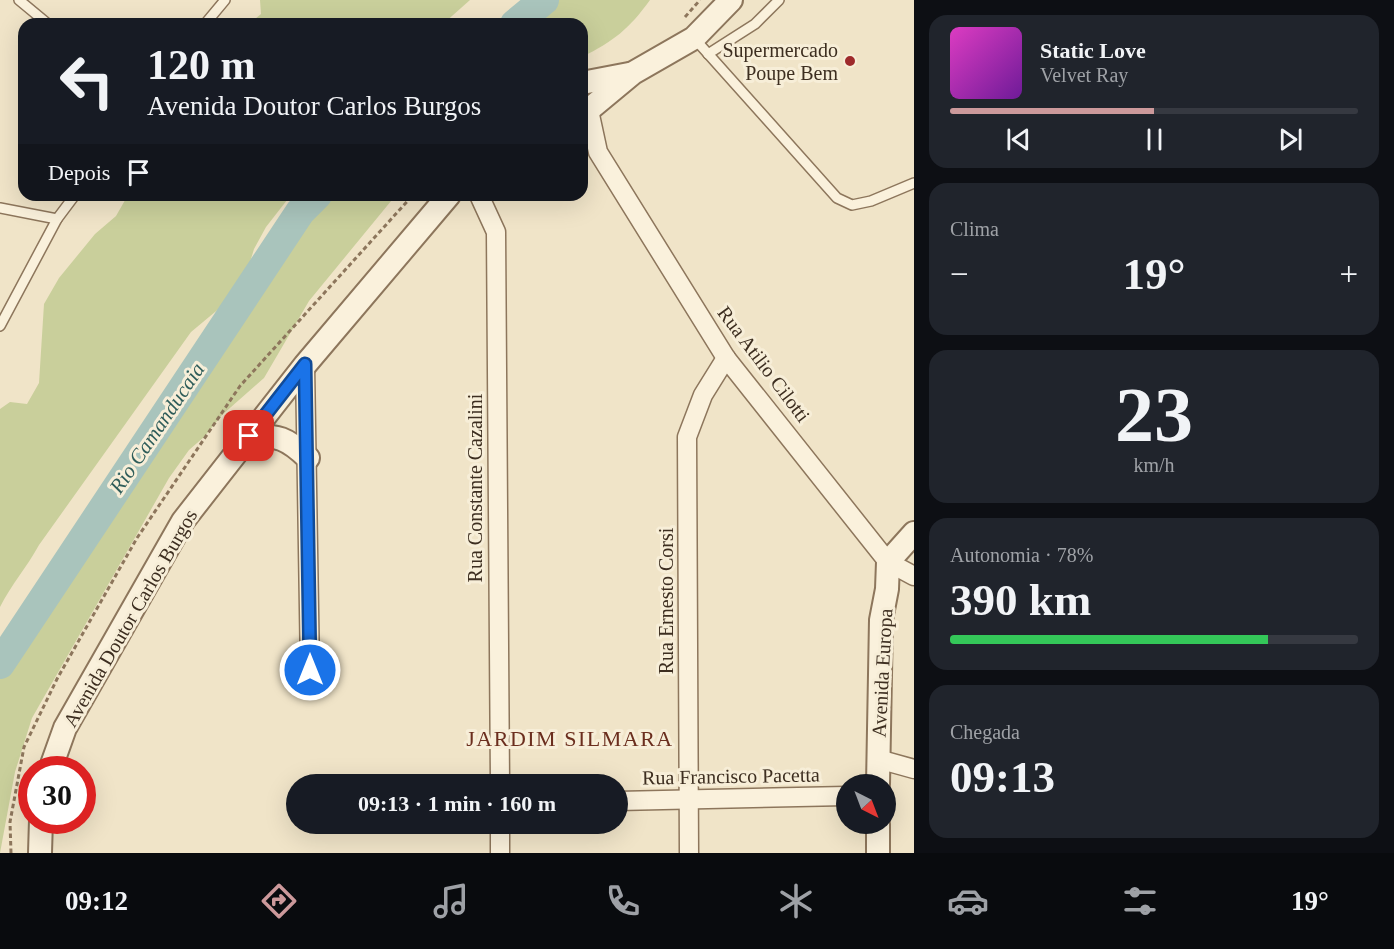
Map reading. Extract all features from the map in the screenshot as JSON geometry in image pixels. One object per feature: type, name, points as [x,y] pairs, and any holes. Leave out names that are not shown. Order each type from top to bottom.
[{"type":"street","points":[[588,107],[633,73],[694,39],[731,0]]},
{"type":"street","points":[[588,82],[633,73]]},
{"type":"street","name":"Rua Atilio Cilotti","points":[[588,116],[598,152],[726,358],[888,562]]},
{"type":"street","name":"Rua Atilio Cilotti","points":[[588,145],[598,152]]},
{"type":"street","name":"Avenida Doutor Carlos Burgos","points":[[55,756],[65,728],[183,521],[305,364],[445,201]]},
{"type":"street","name":"Rua Constante Cazalini","points":[[482,201],[496,232],[500,774]]},
{"type":"street","name":"Rua Ernesto Corsi","points":[[689,853],[687,437],[704,395],[726,358]]},
{"type":"street","points":[[305,364],[310,670]]},
{"type":"street","points":[[249,436],[274,436],[292,443],[308,458]]},
{"type":"street","points":[[914,533],[888,562],[914,576]]},
{"type":"street","name":"Avenida Europa","points":[[878,774],[881,620],[887,590],[888,562]]},
{"type":"street","points":[[878,759],[914,769]]},
{"type":"street","name":"Rua Francisco Pacetta","points":[[628,801],[836,796]]},
{"type":"street","points":[[40,853],[41,834]]},
{"type":"street","points":[[500,834],[500,853]]},
{"type":"street","points":[[878,834],[878,853]]},
{"type":"lane","points":[[19,0],[41,18]]},
{"type":"lane","points":[[210,18],[225,0]]},
{"type":"lane","points":[[779,0],[755,24],[694,39],[837,198],[852,205],[871,201],[914,183]]},
{"type":"lane","points":[[0,326],[57,219],[70,201]]},
{"type":"lane","points":[[0,208],[57,219]]},
{"type":"path","points":[[694,39],[700,0]]},
{"type":"green space","points":[[260,0],[470,0],[450,18],[256,18],[261,14]]},
{"type":"green space","points":[[546,0],[650,0],[620,33],[588,54],[588,18],[530,18]]},
{"type":"green space","points":[[125,201],[286,201],[266,227],[254,249],[246,275],[233,297],[191,332],[39,545],[0,607],[0,409],[10,402],[27,404],[39,383],[44,304],[59,278],[95,234],[116,216]]},
{"type":"green space","points":[[324,201],[391,201],[309,301],[264,378],[222,415],[204,437],[189,450],[169,478],[32,718],[20,756],[18,756],[0,853],[0,649],[27,608],[65,571],[107,505],[161,441],[199,375],[217,355],[300,222]]},
{"type":"waterway","name":"Rio Camanducaia","points":[[522,18],[544,0]]},
{"type":"waterway","name":"Rio Camanducaia","points":[[0,664],[300,212],[311,201]]},
{"type":"place","name":"Supermercado Poupe Bem","points":[[850,61]]},
{"type":"district","name":"JARDIM SILMARA","points":[[570,738]]},
{"type":"route","points":[[249,436],[305,364],[310,670]]}]
